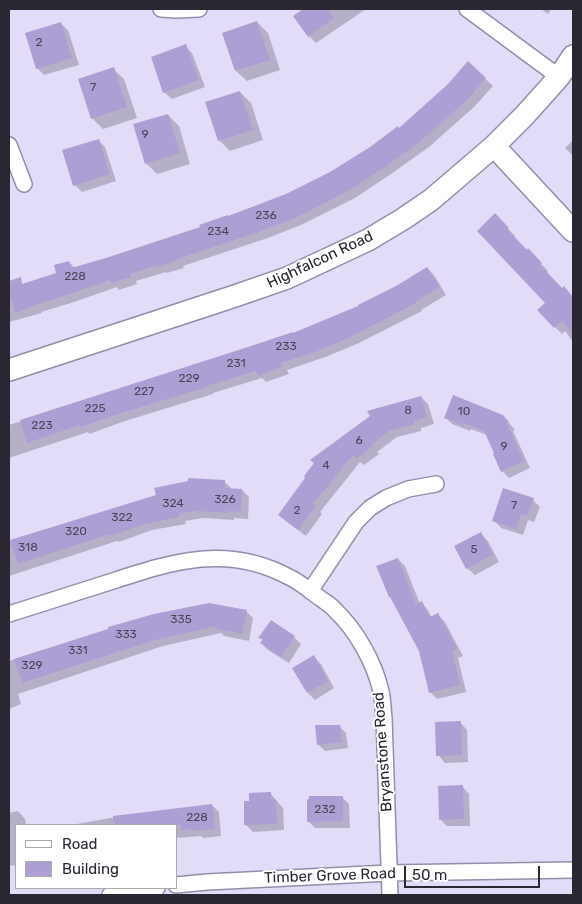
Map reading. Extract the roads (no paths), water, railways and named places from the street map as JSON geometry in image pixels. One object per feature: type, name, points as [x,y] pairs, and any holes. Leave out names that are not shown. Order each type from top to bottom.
[{"type":"street","points":[[161,9],[199,9]]},
{"type":"street","points":[[467,9],[559,77]]},
{"type":"street","name":"Highfalcon Road","points":[[9,370],[287,278],[368,240],[431,200],[494,146],[559,77],[573,56]]},
{"type":"street","points":[[9,145],[24,184]]},
{"type":"street","points":[[494,146],[573,231]]},
{"type":"street","points":[[310,590],[356,522],[370,508],[386,498],[408,489],[436,484]]},
{"type":"street","name":"Bryanstone Road","points":[[9,614],[152,568],[188,560],[209,558],[250,562],[268,567],[290,577],[310,590],[334,609],[352,629],[374,670],[381,692],[384,718],[390,895]]},
{"type":"street","name":"Timber Grove Road","points":[[178,885],[389,873],[573,870]]},
{"type":"street","points":[[110,895],[150,889]]}]
